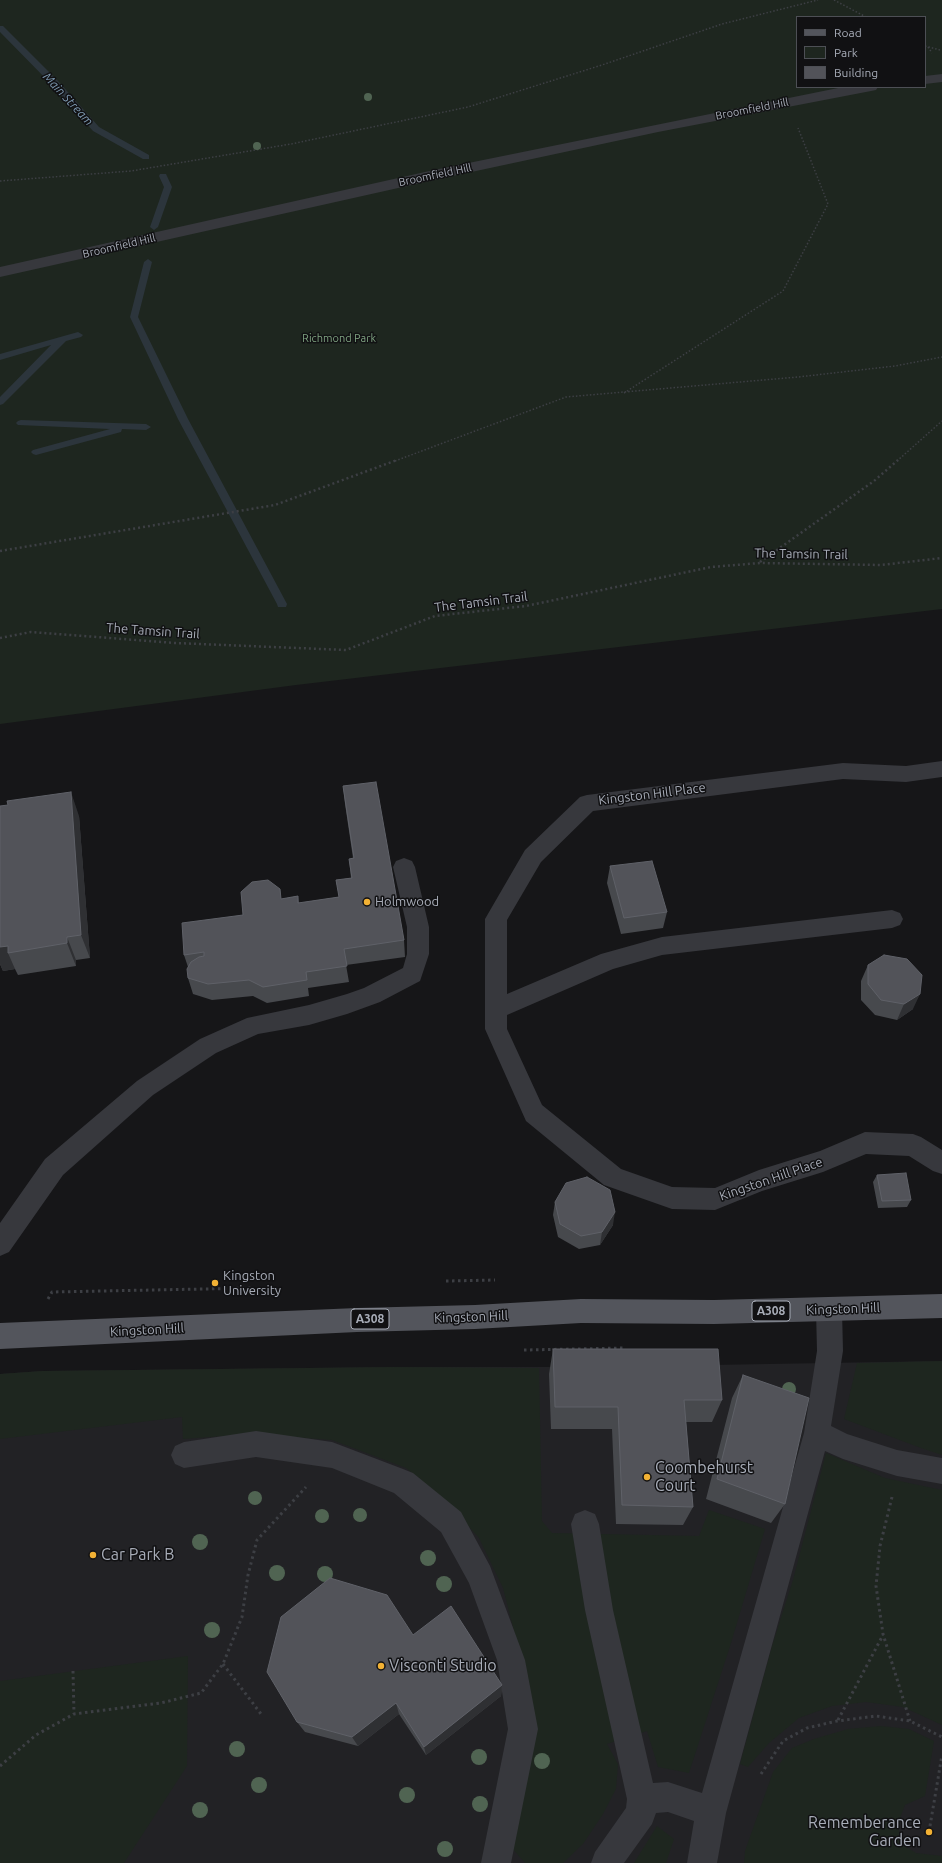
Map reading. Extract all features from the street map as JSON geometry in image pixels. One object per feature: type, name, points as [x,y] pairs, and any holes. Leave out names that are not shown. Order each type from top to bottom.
[{"type":"main road","name":"Kingston Hill","points":[[0,1336],[357,1320],[475,1317],[581,1311],[829,1310],[942,1306]]},
{"type":"street","points":[[926,80],[942,78]]},
{"type":"street","name":"Broomfield Hill","points":[[0,272],[434,175],[788,102],[865,88]]},
{"type":"street","name":"Kingston Hill Place","points":[[942,769],[906,774],[843,771],[587,802],[533,856],[496,919],[496,1029],[534,1113],[613,1177],[672,1198],[715,1199],[759,1181],[823,1161],[866,1143],[913,1144],[942,1163]]},
{"type":"street","points":[[0,1244],[54,1167],[145,1088],[208,1046],[255,1025],[309,1015],[347,1004],[372,995],[412,974],[418,954],[418,927],[404,867]]},
{"type":"street","points":[[496,1009],[609,961],[662,946],[892,920]]},
{"type":"street","points":[[702,1863],[711,1813],[817,1433],[830,1351],[829,1310]]},
{"type":"street","points":[[817,1433],[843,1446],[893,1462],[942,1471]]},
{"type":"street","points":[[184,1454],[256,1444],[332,1455],[403,1483],[451,1522],[480,1576],[511,1660],[523,1729],[496,1863]]},
{"type":"street","points":[[585,1524],[599,1610],[642,1799],[641,1813],[606,1863]]},
{"type":"street","points":[[642,1799],[668,1797],[690,1803],[711,1813]]},
{"type":"path","points":[[0,181],[138,170],[291,144],[468,107],[602,65],[722,24],[818,0]]},
{"type":"path","points":[[834,0],[864,16]]},
{"type":"path","points":[[926,46],[942,51]]},
{"type":"path","points":[[623,393],[783,291],[828,204],[788,102]]},
{"type":"path","points":[[0,551],[275,505],[566,397],[798,377],[895,366],[942,357]]},
{"type":"path","points":[[760,562],[790,543],[874,481],[942,421]]},
{"type":"path","name":"The Tamsin Trail","points":[[0,638],[31,632],[175,643],[346,650],[435,616],[526,606],[711,567],[760,562],[881,565],[942,558]]},
{"type":"path","points":[[71,1291],[257,1288]]},
{"type":"path","points":[[528,1350],[618,1348]]},
{"type":"path","points":[[0,1766],[36,1735],[74,1714],[161,1703],[201,1693],[223,1664],[242,1616],[248,1575],[257,1540],[306,1488],[318,1471],[325,1454]]},
{"type":"path","points":[[893,1462],[893,1484],[890,1508],[880,1546],[876,1586],[884,1634],[910,1720]]},
{"type":"path","points":[[837,1720],[884,1634]]},
{"type":"path","points":[[223,1664],[261,1714]]},
{"type":"path","points":[[73,1671],[74,1714]]},
{"type":"path","points":[[758,1779],[783,1741],[808,1728],[837,1720],[876,1716],[910,1720],[942,1737]]},
{"type":"path","points":[[929,1832],[942,1756]]},
{"type":"shaded area","points":[[942,1361],[942,1863],[0,1863],[0,1374],[42,1371],[393,1367],[594,1367]]},
{"type":"green space","name":"Richmond Park","points":[[0,0],[942,0],[942,609],[296,685],[0,724]]},
{"type":"green space","points":[[942,1361],[942,1455],[844,1419],[857,1363]]},
{"type":"green space","points":[[393,1367],[539,1368],[542,1521],[552,1533],[699,1536],[709,1510],[765,1529],[731,1643],[689,1773],[658,1767],[647,1731],[607,1744],[618,1764],[616,1789],[603,1814],[583,1844],[563,1863],[525,1863],[511,1847],[526,1678],[503,1588],[479,1538],[446,1501],[406,1468],[332,1440],[252,1434],[183,1439],[182,1417],[0,1439],[0,1374],[42,1371]]},
{"type":"green space","points":[[826,1453],[885,1478],[942,1490],[942,1725],[903,1707],[866,1702],[832,1706],[799,1718],[769,1743],[748,1767],[740,1764],[772,1646],[793,1580]]},
{"type":"green space","points":[[188,1656],[187,1766],[124,1863],[0,1863],[0,1681]]},
{"type":"green space","points":[[881,1726],[909,1729],[934,1741],[925,1796],[905,1805],[898,1823],[901,1844],[916,1853],[942,1856],[942,1863],[744,1863],[745,1851],[773,1772],[792,1748],[814,1739],[848,1729]]},
{"type":"green space","points":[[657,1826],[674,1839],[666,1863],[634,1863]]},
{"type":"building","name":"Holmwood","points":[[376,782],[404,940],[344,949],[347,966],[306,972],[307,980],[263,987],[249,980],[208,984],[188,978],[187,969],[191,962],[204,956],[204,952],[184,955],[182,923],[243,915],[241,892],[252,882],[268,880],[280,889],[281,899],[298,896],[298,903],[339,897],[336,880],[352,878],[349,859],[354,858],[343,786]]},
{"type":"building","points":[[71,792],[81,935],[67,937],[67,943],[8,953],[8,946],[0,947],[0,806],[8,805],[7,801]]},
{"type":"building","points":[[652,861],[667,912],[624,918],[610,866]]},
{"type":"building","points":[[884,955],[907,959],[922,975],[920,994],[904,1004],[881,1000],[868,984],[868,965]]},
{"type":"building","points":[[906,1173],[911,1200],[882,1201],[877,1175]]},
{"type":"building","points":[[587,1177],[610,1190],[615,1212],[602,1232],[581,1236],[560,1224],[555,1202],[566,1183]]},
{"type":"building","name":"Coombehurst Court","points":[[553,1349],[718,1349],[722,1400],[684,1400],[693,1507],[622,1505],[618,1407],[555,1407]]},
{"type":"building","points":[[743,1375],[809,1398],[785,1504],[717,1479]]},
{"type":"building","name":"Visconti Studio","points":[[330,1578],[387,1595],[413,1635],[451,1606],[502,1685],[424,1747],[396,1703],[352,1737],[297,1722],[267,1672],[281,1617]]},
{"type":"waterway","name":"Main Stream","points":[[0,28],[55,83],[96,129],[146,157]]},
{"type":"waterway","points":[[154,227],[168,187],[163,176]]},
{"type":"waterway","points":[[148,262],[134,317],[183,419],[282,604]]},
{"type":"waterway","points":[[63,339],[78,335]]},
{"type":"waterway","points":[[0,357],[63,339]]},
{"type":"waterway","points":[[0,402],[63,339]]},
{"type":"waterway","points":[[21,423],[146,427]]},
{"type":"waterway","points":[[36,452],[118,430]]},
{"type":"place","name":"Holmwood","points":[[367,902]]},
{"type":"place","name":"Kingston University","points":[[215,1283]]},
{"type":"place","name":"Coombehurst Court","points":[[647,1477]]},
{"type":"place","name":"Car Park B","points":[[93,1555]]},
{"type":"place","name":"Visconti Studio","points":[[381,1666]]},
{"type":"place","name":"Rememberance Garden","points":[[929,1832]]}]
